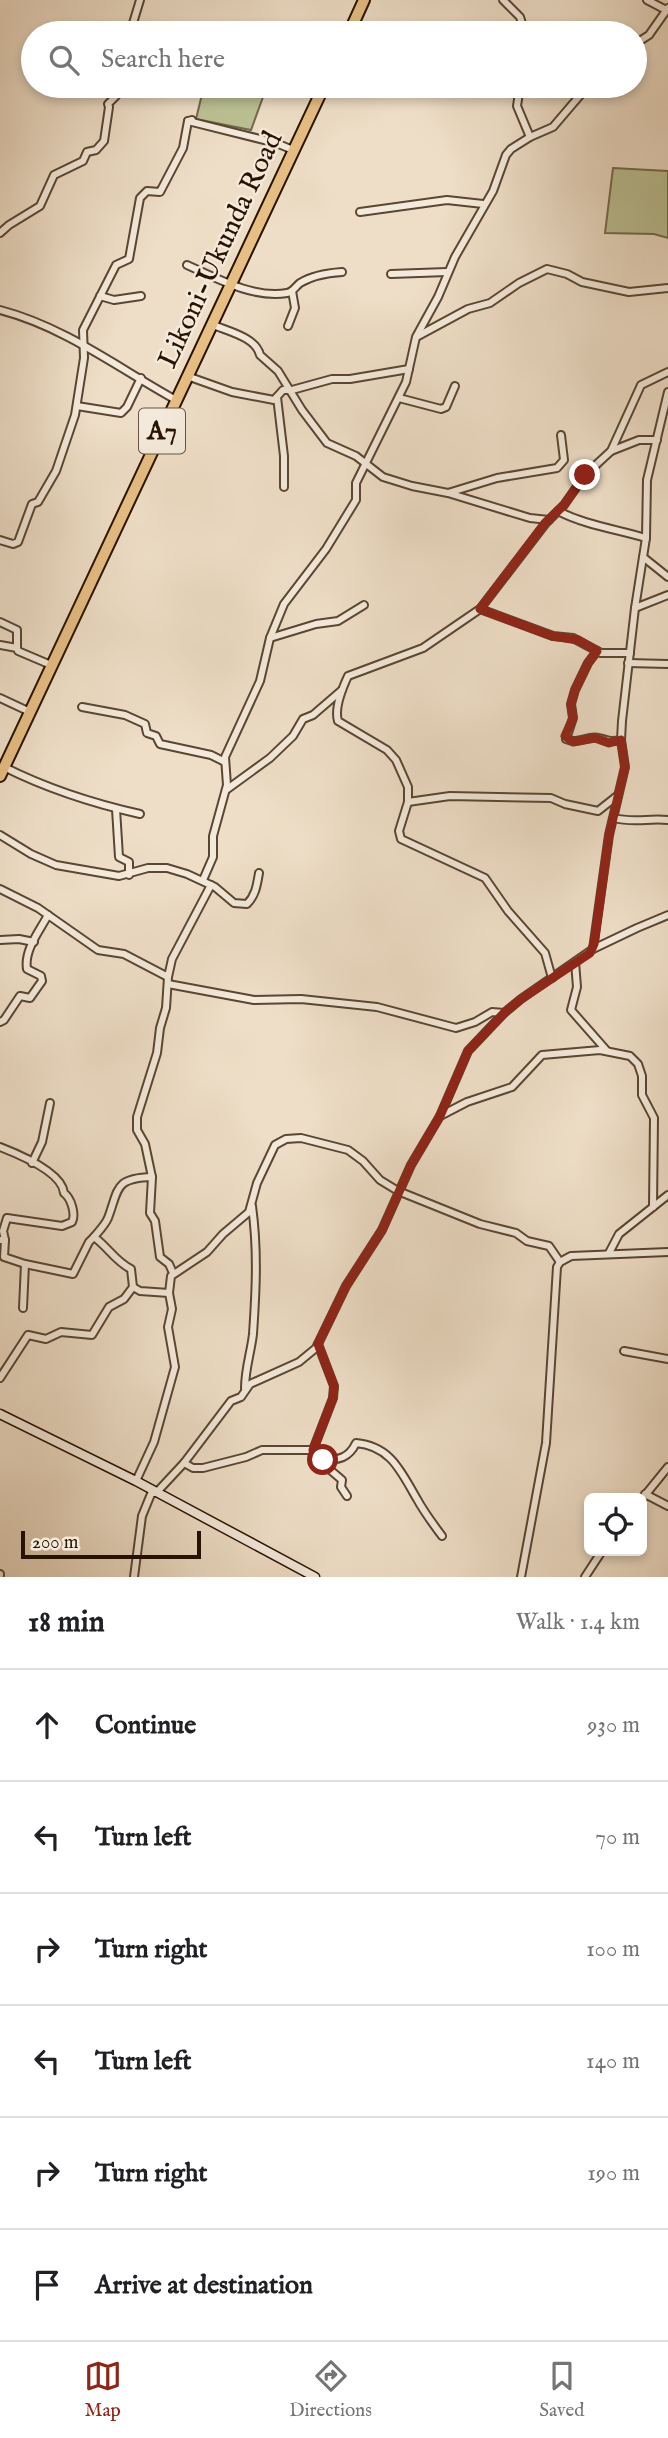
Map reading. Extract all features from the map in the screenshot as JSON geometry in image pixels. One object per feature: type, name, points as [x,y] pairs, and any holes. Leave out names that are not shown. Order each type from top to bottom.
[{"type":"highway","points":[[354,21],[363,0]]},
{"type":"highway","name":"Likoni-Ukunda Road","points":[[2,771],[318,98]]},
{"type":"street","points":[[134,21],[140,0]]},
{"type":"street","points":[[503,0],[521,21]]},
{"type":"street","points":[[647,0],[667,10],[647,37]]},
{"type":"street","points":[[0,233],[40,206],[54,175],[83,161],[87,152],[96,150],[103,141],[108,104],[114,98]]},
{"type":"street","points":[[518,98],[517,106],[530,137]]},
{"type":"street","points":[[203,880],[213,858],[213,836],[226,790],[226,753],[260,681],[270,638],[284,604],[326,550],[356,500],[356,483],[399,398],[416,337],[438,297],[447,272],[497,183],[506,155],[530,137],[553,127],[578,98]]},
{"type":"street","points":[[0,540],[13,544],[19,541],[32,504],[38,502],[59,464],[77,406],[84,358],[83,330],[116,265],[129,259],[140,198],[147,191],[160,192],[183,148],[190,121],[276,143],[293,150]]},
{"type":"street","points":[[360,212],[447,200],[483,204]]},
{"type":"street","points":[[187,265],[230,285],[272,293],[292,291],[301,282],[320,274],[342,272]]},
{"type":"street","points":[[416,337],[468,309],[490,303],[543,270],[552,269],[582,282],[629,292],[668,288]]},
{"type":"street","points":[[391,274],[447,272]]},
{"type":"street","points":[[288,326],[295,308],[292,291]]},
{"type":"street","points":[[100,296],[114,300],[141,296]]},
{"type":"street","points":[[0,310],[83,343],[176,400]]},
{"type":"street","points":[[211,324],[248,340],[278,371],[302,410],[327,443],[366,463],[383,477],[530,519],[549,520]]},
{"type":"street","points":[[187,376],[248,397],[274,400],[283,390],[332,379],[350,379],[409,369]]},
{"type":"street","points":[[611,451],[641,385],[668,372]]},
{"type":"street","points":[[77,406],[121,413],[127,407],[141,378]]},
{"type":"street","points":[[399,398],[441,409],[446,407],[455,386]]},
{"type":"street","points":[[593,949],[609,835],[625,767],[621,740],[628,663],[646,538],[646,481],[668,391]]},
{"type":"street","points":[[277,397],[284,456],[284,487]]},
{"type":"street","points":[[448,494],[498,478],[559,467],[564,456],[561,435]]},
{"type":"street","points":[[552,978],[545,953],[508,911],[485,878],[401,839],[399,831],[408,802],[408,787],[394,757],[337,720],[336,714],[348,676],[423,648],[480,609],[585,475],[611,451],[639,440],[657,440]]},
{"type":"street","points":[[558,511],[584,523],[603,525],[646,538]]},
{"type":"street","points":[[643,557],[668,577]]},
{"type":"street","points":[[635,608],[668,595]]},
{"type":"street","points":[[270,638],[316,624],[338,621],[364,605]]},
{"type":"street","points":[[480,609],[552,636],[578,640],[597,651],[630,653]]},
{"type":"street","points":[[0,622],[17,630],[17,648]]},
{"type":"street","points":[[0,645],[17,648],[24,654],[51,665]]},
{"type":"street","points":[[597,651],[575,690],[571,704],[573,718],[565,736],[573,742],[595,738],[609,743],[621,740]]},
{"type":"street","points":[[628,663],[668,664]]},
{"type":"street","points":[[226,790],[271,758],[293,736],[303,719],[313,715],[342,690]]},
{"type":"street","points":[[0,698],[30,712]]},
{"type":"street","points":[[82,707],[125,715],[145,724],[147,733],[156,736],[160,744],[211,755],[225,762]]},
{"type":"street","points":[[2,771],[48,788],[140,814]]},
{"type":"street","points":[[408,802],[450,796],[551,798],[598,811],[617,796]]},
{"type":"street","points":[[116,809],[119,857],[130,862],[129,874]]},
{"type":"street","points":[[614,818],[635,822],[668,820]]},
{"type":"street","points":[[0,835],[31,854],[57,865],[119,876],[148,868],[177,870],[203,880],[234,903],[247,904],[256,891],[259,873]]},
{"type":"street","points":[[173,1273],[169,1264],[160,1257],[155,1221],[150,1213],[152,1177],[145,1144],[137,1130],[137,1117],[158,1053],[168,981],[178,946],[211,885]]},
{"type":"street","points":[[0,889],[48,915],[98,950],[124,954],[168,981],[254,1000],[301,999],[377,1007],[456,1027],[475,1022],[492,1012],[504,1013]]},
{"type":"street","points":[[0,1022],[20,996],[30,998],[41,981],[41,976],[27,969],[26,961],[48,915]]},
{"type":"street","points":[[245,1388],[256,1380],[305,1358],[318,1344],[346,1286],[382,1230],[415,1156],[440,1116],[468,1051],[504,1013],[593,949],[668,915]]},
{"type":"street","points":[[0,940],[19,939],[34,942]]},
{"type":"street","points":[[575,962],[577,987],[570,1010],[607,1051]]},
{"type":"street","points":[[440,1116],[467,1102],[512,1087],[542,1055],[607,1051],[630,1056],[641,1070],[642,1095],[654,1118],[651,1168],[653,1207]]},
{"type":"street","points":[[32,1163],[41,1142],[50,1103]]},
{"type":"street","points":[[136,1481],[154,1442],[175,1367],[168,1327],[172,1309],[170,1278],[173,1273],[207,1252],[223,1234],[244,1218],[269,1153],[275,1145],[286,1139],[301,1138],[348,1150],[363,1161],[380,1180],[398,1191],[480,1224],[516,1233],[527,1241],[549,1246],[560,1262]]},
{"type":"street","points":[[0,1147],[47,1171],[63,1185],[73,1219],[62,1226],[7,1218],[2,1240],[4,1257],[73,1274],[89,1242],[108,1217],[113,1199],[122,1183],[130,1179],[152,1177]]},
{"type":"street","points":[[609,1253],[619,1234],[668,1195]]},
{"type":"street","points":[[134,1577],[144,1510],[151,1493],[157,1492],[184,1463],[206,1431],[231,1401],[241,1397],[245,1388],[245,1370],[253,1336],[257,1264],[251,1205]]},
{"type":"street","points":[[0,1378],[28,1335],[46,1339],[61,1332],[92,1335],[109,1307],[124,1299],[133,1287],[131,1269],[119,1263],[103,1243],[94,1237]]},
{"type":"street","points":[[521,1577],[546,1443],[557,1267],[571,1256],[668,1252]]},
{"type":"street","points":[[23,1308],[25,1264]]},
{"type":"street","points":[[133,1287],[140,1292],[169,1293]]},
{"type":"street","points":[[313,1450],[333,1398],[334,1386],[318,1344]]},
{"type":"street","points":[[624,1351],[668,1360]]},
{"type":"street","points":[[0,1414],[136,1481],[315,1577]]},
{"type":"street","points":[[323,1460],[337,1460],[350,1455],[356,1443],[377,1447],[394,1461],[426,1515],[442,1536]]},
{"type":"street","points":[[184,1463],[193,1468],[203,1468],[262,1450],[313,1450],[342,1480],[341,1487],[347,1496]]},
{"type":"street","points":[[646,1493],[668,1467]]},
{"type":"street","points":[[647,1497],[668,1506]]},
{"type":"street","points":[[585,1577],[599,1556]]},
{"type":"green space","points":[[201,98],[263,98],[251,130],[196,119]]},
{"type":"green space","points":[[613,168],[668,171],[668,238],[654,234],[605,233]]},
{"type":"route","points":[[323,1460],[313,1450],[333,1398],[334,1386],[318,1344],[346,1286],[382,1230],[420,1147],[440,1116],[468,1051],[521,999],[593,949],[609,835],[625,757],[621,740],[609,743],[595,738],[573,742],[565,736],[573,718],[571,704],[575,690],[597,651],[578,640],[552,636],[480,609],[585,475]]}]
